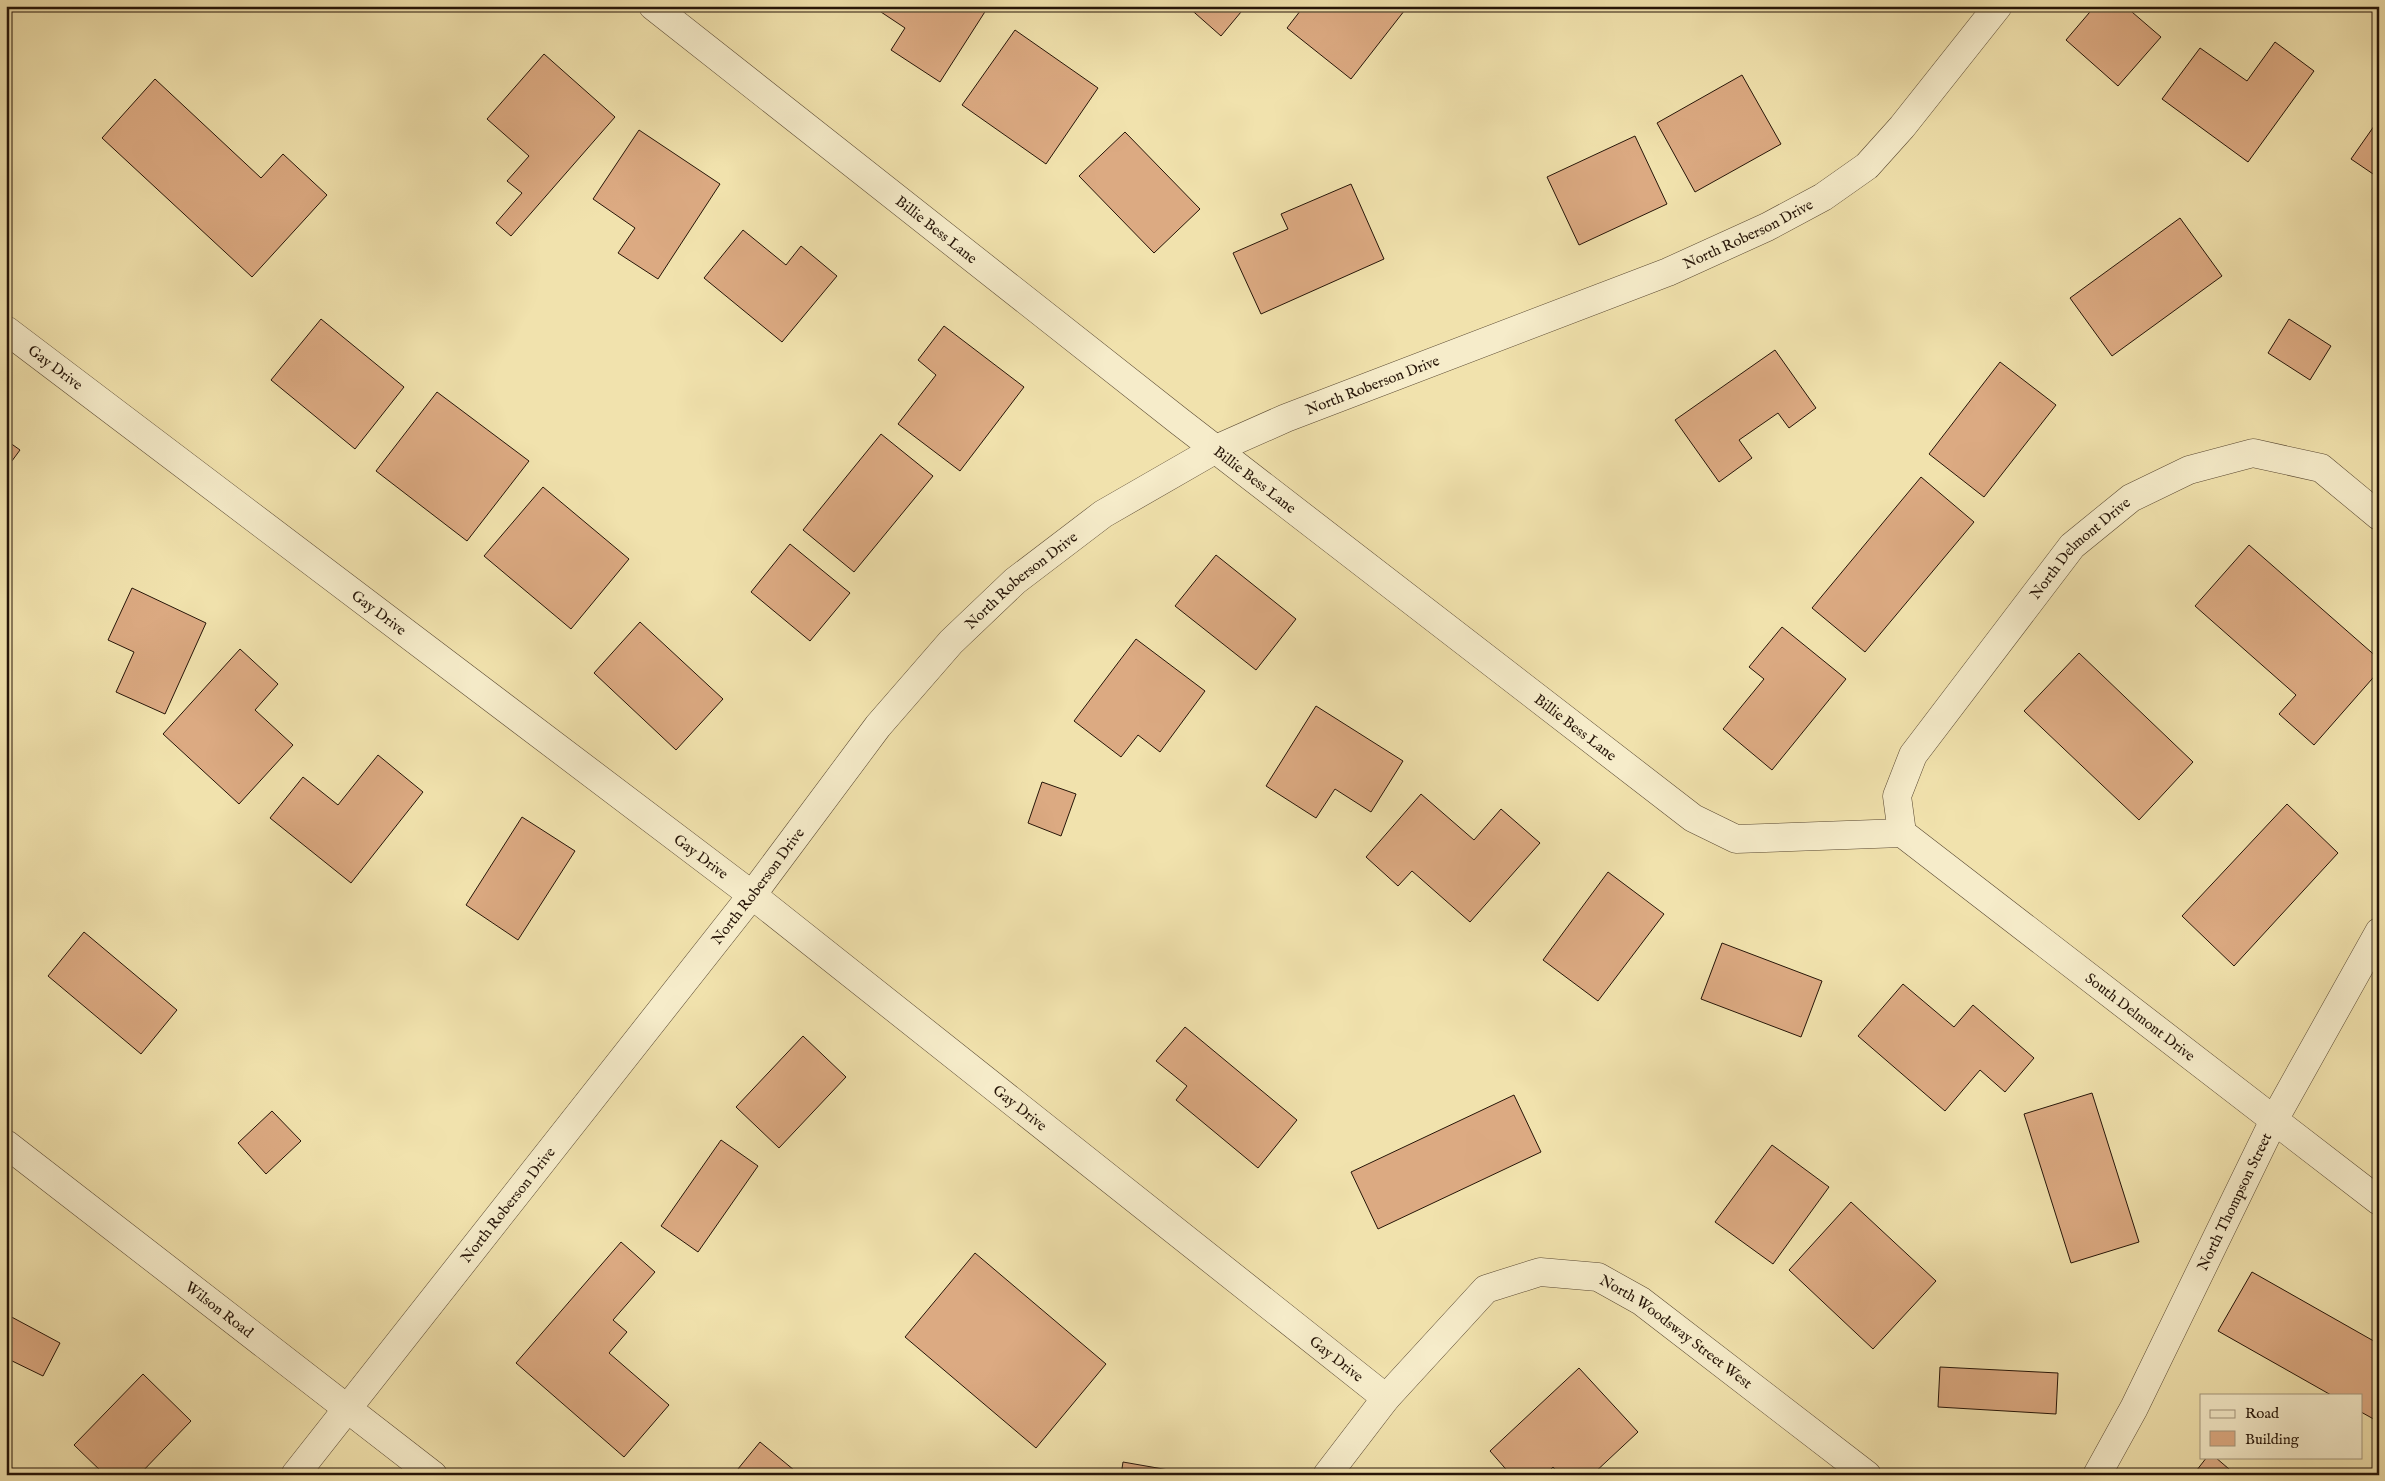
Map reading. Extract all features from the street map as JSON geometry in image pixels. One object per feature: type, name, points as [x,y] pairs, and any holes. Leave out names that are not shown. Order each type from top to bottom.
[{"type":"street","name":"Billie Bess Lane","points":[[653,6],[1216,449],[1693,818],[1736,840],[1902,834]]},
{"type":"street","name":"North Roberson Drive","points":[[295,1475],[752,895],[878,726],[951,642],[1014,581],[1103,514],[1216,449],[1286,418],[1668,272],[1767,227],[1823,197],[1867,166],[1902,127],[1998,6]]},
{"type":"street","name":"Gay Drive","points":[[6,330],[752,895],[1386,1398]]},
{"type":"street","name":"North Delmont Drive","points":[[1902,834],[1896,796],[1912,755],[2072,546],[2131,498],[2189,470],[2253,453],[2321,468],[2379,516]]},
{"type":"street","name":"South Delmont Drive","points":[[1902,834],[2379,1201]]},
{"type":"street","name":"North Thompson Street","points":[[2097,1475],[2134,1408],[2274,1120],[2379,932]]},
{"type":"street","name":"Wilson Road","points":[[6,1144],[433,1475]]},
{"type":"street","name":"North Woodsway Street West","points":[[1327,1475],[1386,1398],[1486,1289],[1540,1272],[1598,1276],[1641,1301],[1867,1475]]},
{"type":"building","points":[[872,6],[988,7],[940,82],[891,50],[905,28]]},
{"type":"building","points":[[1187,6],[1246,6],[1221,36]]},
{"type":"building","points":[[1304,6],[1408,6],[1351,79],[1287,28]]},
{"type":"building","points":[[2095,6],[2125,6],[2161,37],[2118,86],[2066,40]]},
{"type":"building","points":[[1015,30],[1098,88],[1046,164],[962,105]]},
{"type":"building","points":[[2275,42],[2314,71],[2248,162],[2162,99],[2200,48],[2247,81]]},
{"type":"building","points":[[544,54],[615,117],[511,236],[496,223],[522,193],[507,181],[529,156],[487,119]]},
{"type":"building","points":[[1742,75],[1781,144],[1695,192],[1657,123]]},
{"type":"building","points":[[155,79],[261,178],[283,154],[327,195],[252,277],[102,138]]},
{"type":"building","points":[[2379,119],[2379,178],[2351,159]]},
{"type":"building","points":[[639,130],[720,184],[658,279],[618,253],[635,228],[593,199]]},
{"type":"building","points":[[1125,132],[1200,209],[1154,253],[1079,176]]},
{"type":"building","points":[[1635,136],[1667,204],[1579,245],[1547,177]]},
{"type":"building","points":[[1351,184],[1384,259],[1261,314],[1233,253],[1288,229],[1281,214]]},
{"type":"building","points":[[2180,218],[2222,276],[2112,356],[2070,298]]},
{"type":"building","points":[[743,230],[786,265],[801,246],[837,276],[782,342],[704,278]]},
{"type":"building","points":[[321,319],[404,387],[355,449],[271,380]]},
{"type":"building","points":[[2289,319],[2331,346],[2310,380],[2268,353]]},
{"type":"building","points":[[944,326],[1024,387],[960,471],[898,424],[936,375],[918,360]]},
{"type":"building","points":[[1775,350],[1816,408],[1789,428],[1778,413],[1739,440],[1752,458],[1719,482],[1675,420]]},
{"type":"building","points":[[2000,362],[2056,405],[1984,497],[1929,454]]},
{"type":"building","points":[[437,392],[529,461],[467,541],[376,471]]},
{"type":"building","points":[[881,434],[933,476],[854,572],[803,530]]},
{"type":"building","points":[[6,440],[20,450],[6,469]]},
{"type":"building","points":[[1921,477],[1974,522],[1865,652],[1812,608]]},
{"type":"building","points":[[543,487],[629,559],[571,629],[484,556]]},
{"type":"building","points":[[790,544],[850,593],[810,641],[751,592]]},
{"type":"building","points":[[2249,545],[2379,659],[2379,671],[2314,745],[2279,714],[2296,695],[2195,606]]},
{"type":"building","points":[[1216,555],[1296,619],[1256,670],[1175,606]]},
{"type":"building","points":[[132,588],[206,623],[165,714],[116,692],[134,652],[108,640]]},
{"type":"building","points":[[640,622],[723,699],[676,750],[594,673]]},
{"type":"building","points":[[1782,627],[1846,679],[1772,770],[1723,729],[1764,679],[1749,667]]},
{"type":"building","points":[[1136,639],[1205,691],[1160,752],[1138,735],[1121,757],[1074,721]]},
{"type":"building","points":[[240,649],[278,684],[255,710],[293,745],[239,804],[163,734]]},
{"type":"building","points":[[2079,653],[2193,762],[2139,820],[2024,711]]},
{"type":"building","points":[[1316,706],[1403,761],[1371,812],[1335,789],[1316,818],[1266,786]]},
{"type":"building","points":[[378,755],[423,792],[351,883],[270,818],[303,777],[338,805]]},
{"type":"building","points":[[1042,782],[1076,794],[1061,836],[1028,823]]},
{"type":"building","points":[[1421,794],[1474,840],[1501,809],[1540,843],[1470,922],[1412,871],[1398,886],[1366,857]]},
{"type":"building","points":[[2287,804],[2338,853],[2234,966],[2182,916]]},
{"type":"building","points":[[522,817],[575,851],[518,940],[466,905]]},
{"type":"building","points":[[1608,872],[1664,914],[1598,1001],[1543,960]]},
{"type":"building","points":[[84,932],[177,1010],[141,1054],[48,976]]},
{"type":"building","points":[[1722,943],[1822,981],[1801,1037],[1701,999]]},
{"type":"building","points":[[1903,984],[1954,1027],[1973,1005],[2034,1058],[2005,1092],[1980,1070],[1945,1111],[1858,1036]]},
{"type":"building","points":[[1185,1027],[1297,1120],[1258,1168],[1176,1100],[1187,1086],[1156,1061]]},
{"type":"building","points":[[803,1036],[846,1077],[779,1148],[736,1107]]},
{"type":"building","points":[[2092,1093],[2139,1242],[2071,1263],[2024,1114]]},
{"type":"building","points":[[1514,1095],[1541,1152],[1378,1229],[1351,1172]]},
{"type":"building","points":[[272,1111],[301,1141],[266,1174],[238,1143]]},
{"type":"building","points":[[721,1140],[758,1166],[698,1252],[661,1226]]},
{"type":"building","points":[[1772,1145],[1829,1187],[1773,1264],[1715,1222]]},
{"type":"building","points":[[1851,1202],[1936,1281],[1873,1349],[1789,1270]]},
{"type":"building","points":[[621,1242],[655,1272],[613,1320],[627,1332],[609,1353],[669,1405],[624,1457],[516,1363]]},
{"type":"building","points":[[975,1253],[1106,1364],[1036,1448],[905,1337]]},
{"type":"building","points":[[2252,1272],[2379,1344],[2379,1422],[2362,1413],[2362,1394],[2329,1394],[2218,1331]]},
{"type":"building","points":[[6,1314],[60,1343],[43,1376],[6,1358]]},
{"type":"building","points":[[1940,1367],[2058,1373],[2056,1414],[1938,1407]]},
{"type":"building","points":[[1579,1368],[1638,1432],[1592,1475],[1560,1475],[1553,1467],[1545,1475],[1511,1475],[1490,1451]]},
{"type":"building","points":[[143,1374],[191,1421],[139,1475],[105,1475],[74,1445]]},
{"type":"building","points":[[760,1442],[800,1475],[733,1475]]},
{"type":"building","points":[[2206,1458],[2216,1458],[2236,1475],[2193,1475]]},
{"type":"building","points":[[1123,1462],[1186,1473],[1186,1475],[1121,1475]]}]
